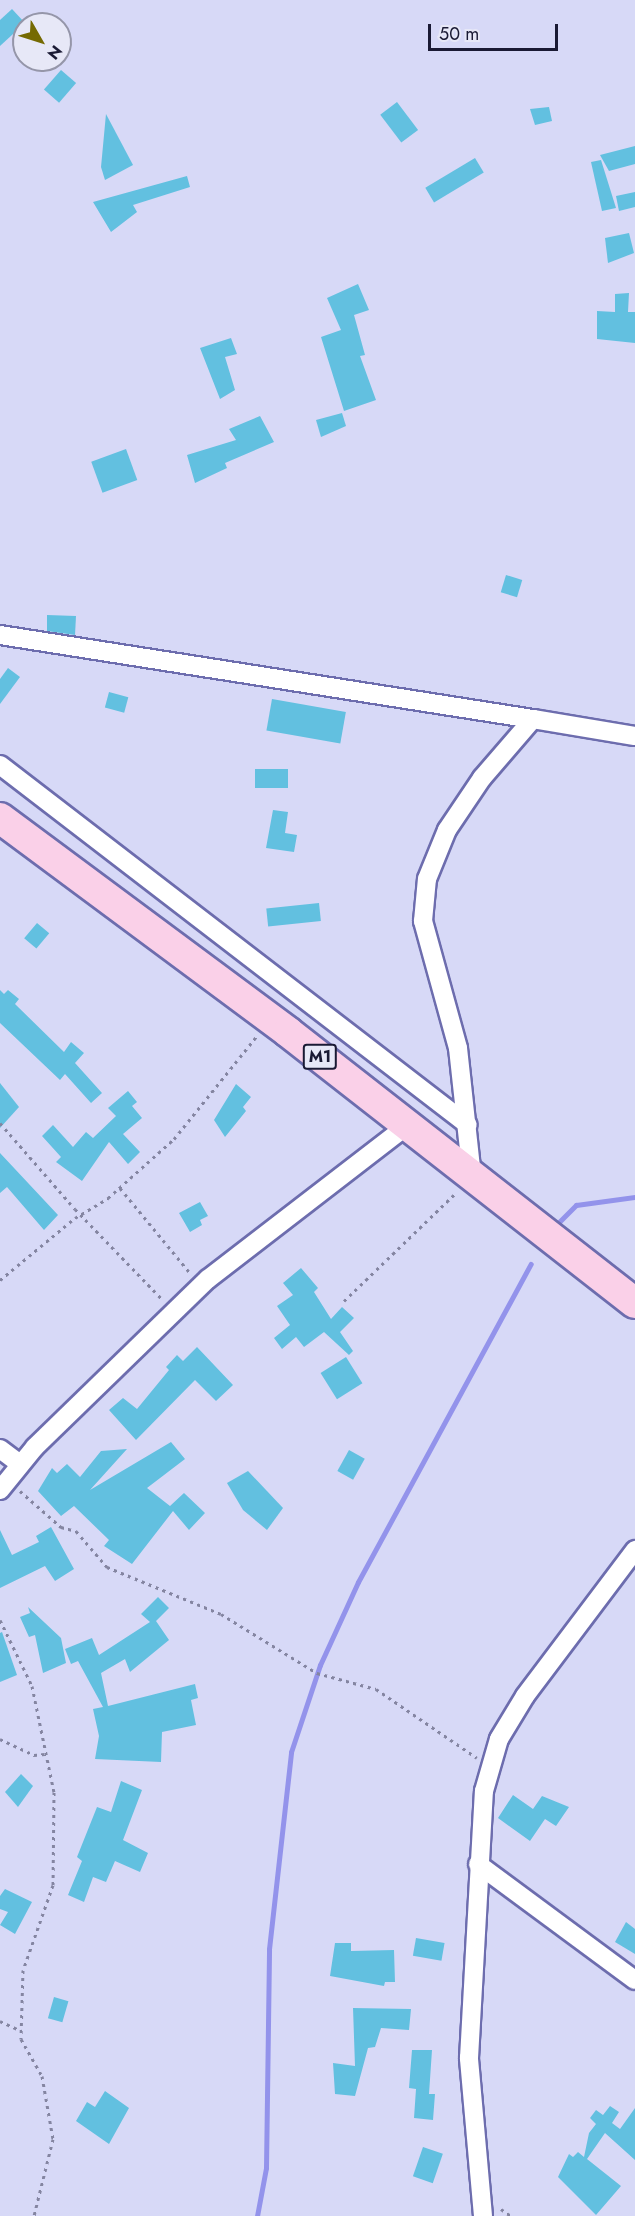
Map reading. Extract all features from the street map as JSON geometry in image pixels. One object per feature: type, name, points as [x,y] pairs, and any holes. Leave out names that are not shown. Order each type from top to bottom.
[{"type":"highway","name":"M1","points":[[0,818],[408,1125],[635,1303]]},
{"type":"street","points":[[0,635],[635,736]]},
{"type":"street","points":[[472,1177],[458,1048],[423,921],[427,879],[447,830],[482,778],[533,719]]},
{"type":"street","points":[[0,765],[468,1125]]},
{"type":"street","points":[[4,1485],[20,1464],[200,1287],[408,1125]]},
{"type":"street","points":[[0,1449],[20,1464]]},
{"type":"street","points":[[483,2216],[469,2058],[478,1864],[484,1791],[499,1739],[525,1696],[635,1550]]},
{"type":"street","points":[[478,1864],[635,1980]]},
{"type":"path","points":[[0,1280],[75,1218],[120,1188],[174,1139],[259,1034]]},
{"type":"path","points":[[0,1123],[173,1313]]},
{"type":"path","points":[[344,1302],[472,1177]]},
{"type":"path","points":[[120,1188],[200,1287]]},
{"type":"path","points":[[4,1485],[54,1521],[76,1531],[107,1567],[221,1614],[317,1673],[376,1689],[438,1735],[492,1766]]},
{"type":"path","points":[[0,1620],[32,1686],[54,1792],[53,1885],[23,1970],[21,2038],[42,2076],[53,2139],[34,2216]]},
{"type":"path","points":[[0,1739],[34,1755],[45,1754]]},
{"type":"path","points":[[0,2021],[21,2031]]},
{"type":"building","points":[[12,9],[15,12],[12,12],[12,35],[0,46],[0,20]]},
{"type":"building","points":[[59,72],[63,72],[76,83],[59,103],[44,90]]},
{"type":"building","points":[[397,102],[418,130],[401,143],[380,115]]},
{"type":"building","points":[[549,107],[552,121],[535,125],[530,109]]},
{"type":"building","points":[[106,114],[133,165],[105,180],[101,167]]},
{"type":"building","points":[[635,146],[635,164],[609,171],[600,155]]},
{"type":"building","points":[[475,158],[484,173],[434,202],[425,188]]},
{"type":"building","points":[[601,160],[616,208],[602,211],[591,162]]},
{"type":"building","points":[[187,176],[190,187],[133,205],[137,212],[111,232],[93,202]]},
{"type":"building","points":[[635,192],[635,207],[619,211],[616,196]]},
{"type":"building","points":[[629,233],[634,253],[608,263],[605,238]]},
{"type":"building","points":[[358,284],[369,310],[354,315],[365,355],[360,356],[376,400],[344,411],[321,337],[341,330],[327,298]]},
{"type":"building","points":[[629,293],[628,312],[635,312],[635,343],[597,339],[597,311],[615,312],[615,294]]},
{"type":"building","points":[[231,338],[237,354],[225,357],[235,390],[220,399],[200,348]]},
{"type":"building","points":[[342,413],[346,426],[321,437],[316,420]]},
{"type":"building","points":[[260,416],[274,442],[225,463],[227,468],[195,483],[187,455],[236,440],[229,429]]},
{"type":"building","points":[[126,449],[137,480],[103,493],[91,462]]},
{"type":"building","points":[[506,575],[522,580],[517,597],[501,592]]},
{"type":"building","points":[[47,615],[76,616],[75,635],[47,631]]},
{"type":"building","points":[[8,668],[20,677],[0,704],[0,679]]},
{"type":"building","points":[[109,692],[128,697],[124,713],[105,707]]},
{"type":"building","points":[[272,699],[346,712],[340,744],[266,731]]},
{"type":"building","points":[[255,769],[288,769],[288,788],[255,788]]},
{"type":"building","points":[[273,810],[288,812],[285,833],[297,835],[294,852],[266,848]]},
{"type":"building","points":[[319,903],[321,921],[268,926],[266,909]]},
{"type":"building","points":[[37,923],[49,933],[36,949],[24,938]]},
{"type":"building","points":[[0,990],[4,994],[8,990],[19,999],[15,1004],[64,1052],[71,1042],[84,1053],[75,1063],[102,1093],[91,1103],[65,1074],[60,1080],[0,1023]]},
{"type":"building","points":[[0,1083],[19,1107],[0,1128]]},
{"type":"building","points":[[236,1084],[251,1097],[243,1107],[246,1111],[225,1137],[214,1120]]},
{"type":"building","points":[[128,1091],[137,1102],[132,1106],[142,1118],[123,1134],[140,1152],[128,1164],[109,1142],[82,1181],[56,1162],[61,1157],[42,1136],[53,1125],[73,1147],[86,1132],[93,1138],[116,1116],[108,1108]]},
{"type":"building","points":[[0,1153],[58,1215],[44,1230],[7,1187],[0,1193]]},
{"type":"building","points":[[200,1202],[208,1216],[200,1220],[202,1225],[190,1232],[179,1213]]},
{"type":"building","points":[[301,1268],[318,1288],[314,1292],[331,1319],[342,1307],[354,1318],[340,1332],[353,1351],[349,1355],[324,1332],[304,1347],[296,1337],[282,1349],[274,1338],[290,1325],[277,1306],[293,1295],[283,1283]]},
{"type":"building","points":[[197,1347],[233,1385],[216,1401],[195,1380],[136,1440],[109,1410],[123,1398],[137,1409],[169,1370],[166,1367],[177,1355],[183,1361]]},
{"type":"building","points":[[346,1357],[362,1383],[337,1399],[321,1373]]},
{"type":"building","points":[[171,1442],[185,1459],[147,1488],[170,1506],[184,1493],[205,1513],[189,1530],[173,1511],[132,1564],[104,1546],[109,1540],[74,1506],[61,1516],[38,1491],[52,1468],[57,1473],[67,1464],[80,1477],[101,1451],[127,1449],[90,1490]]},
{"type":"building","points":[[349,1450],[365,1459],[353,1480],[337,1471]]},
{"type":"building","points":[[248,1471],[283,1508],[267,1530],[243,1510],[227,1483]]},
{"type":"building","points":[[51,1527],[74,1569],[55,1581],[45,1566],[0,1588],[0,1530],[12,1555],[39,1542],[36,1536]]},
{"type":"building","points":[[158,1597],[169,1608],[156,1621],[169,1640],[130,1672],[125,1659],[101,1673],[108,1706],[195,1684],[198,1698],[191,1700],[196,1725],[162,1732],[161,1762],[95,1759],[99,1736],[93,1709],[103,1707],[78,1661],[71,1664],[65,1649],[92,1638],[99,1655],[150,1622],[141,1614]]},
{"type":"building","points":[[28,1607],[61,1638],[66,1663],[43,1673],[35,1635],[29,1637],[20,1617],[30,1613]]},
{"type":"building","points":[[2,1632],[17,1675],[0,1682],[0,1633]]},
{"type":"building","points":[[21,1774],[33,1786],[18,1807],[5,1792]]},
{"type":"building","points":[[121,1781],[142,1790],[123,1840],[148,1853],[140,1872],[115,1861],[106,1882],[93,1877],[84,1902],[68,1895],[82,1861],[77,1857],[97,1807],[111,1812]]},
{"type":"building","points":[[513,1795],[533,1809],[542,1796],[569,1807],[556,1826],[545,1819],[530,1841],[498,1818]]},
{"type":"building","points":[[5,1889],[32,1902],[15,1934],[0,1925],[8,1912],[0,1909],[0,1896]]},
{"type":"building","points":[[626,1922],[635,1929],[635,1954],[615,1942]]},
{"type":"building","points":[[416,1938],[445,1943],[441,1961],[413,1956]]},
{"type":"building","points":[[335,1943],[351,1943],[351,1951],[394,1950],[395,1982],[385,1982],[384,1986],[330,1976]]},
{"type":"building","points":[[54,1997],[68,2001],[62,2022],[48,2018]]},
{"type":"building","points":[[353,2008],[411,2009],[409,2030],[381,2028],[375,2047],[368,2048],[355,2096],[335,2094],[333,2063],[355,2066]]},
{"type":"building","points":[[412,2050],[432,2050],[429,2094],[435,2094],[433,2120],[414,2118],[416,2089],[409,2088]]},
{"type":"building","points":[[105,2091],[129,2108],[109,2144],[76,2121],[87,2102],[95,2107]]},
{"type":"building","points":[[610,2106],[619,2112],[612,2123],[620,2129],[635,2108],[635,2160],[605,2133],[587,2159],[621,2186],[596,2215],[558,2177],[569,2154],[573,2157],[578,2152],[584,2157],[589,2133],[596,2124],[590,2118],[596,2110],[603,2115]]},
{"type":"building","points":[[423,2147],[443,2154],[433,2183],[413,2176]]},
{"type":"waterway","points":[[555,1226],[576,1205],[635,1197]]},
{"type":"waterway","points":[[257,2216],[266,2168],[269,1949],[291,1752],[320,1665],[358,1582],[531,1264]]}]
